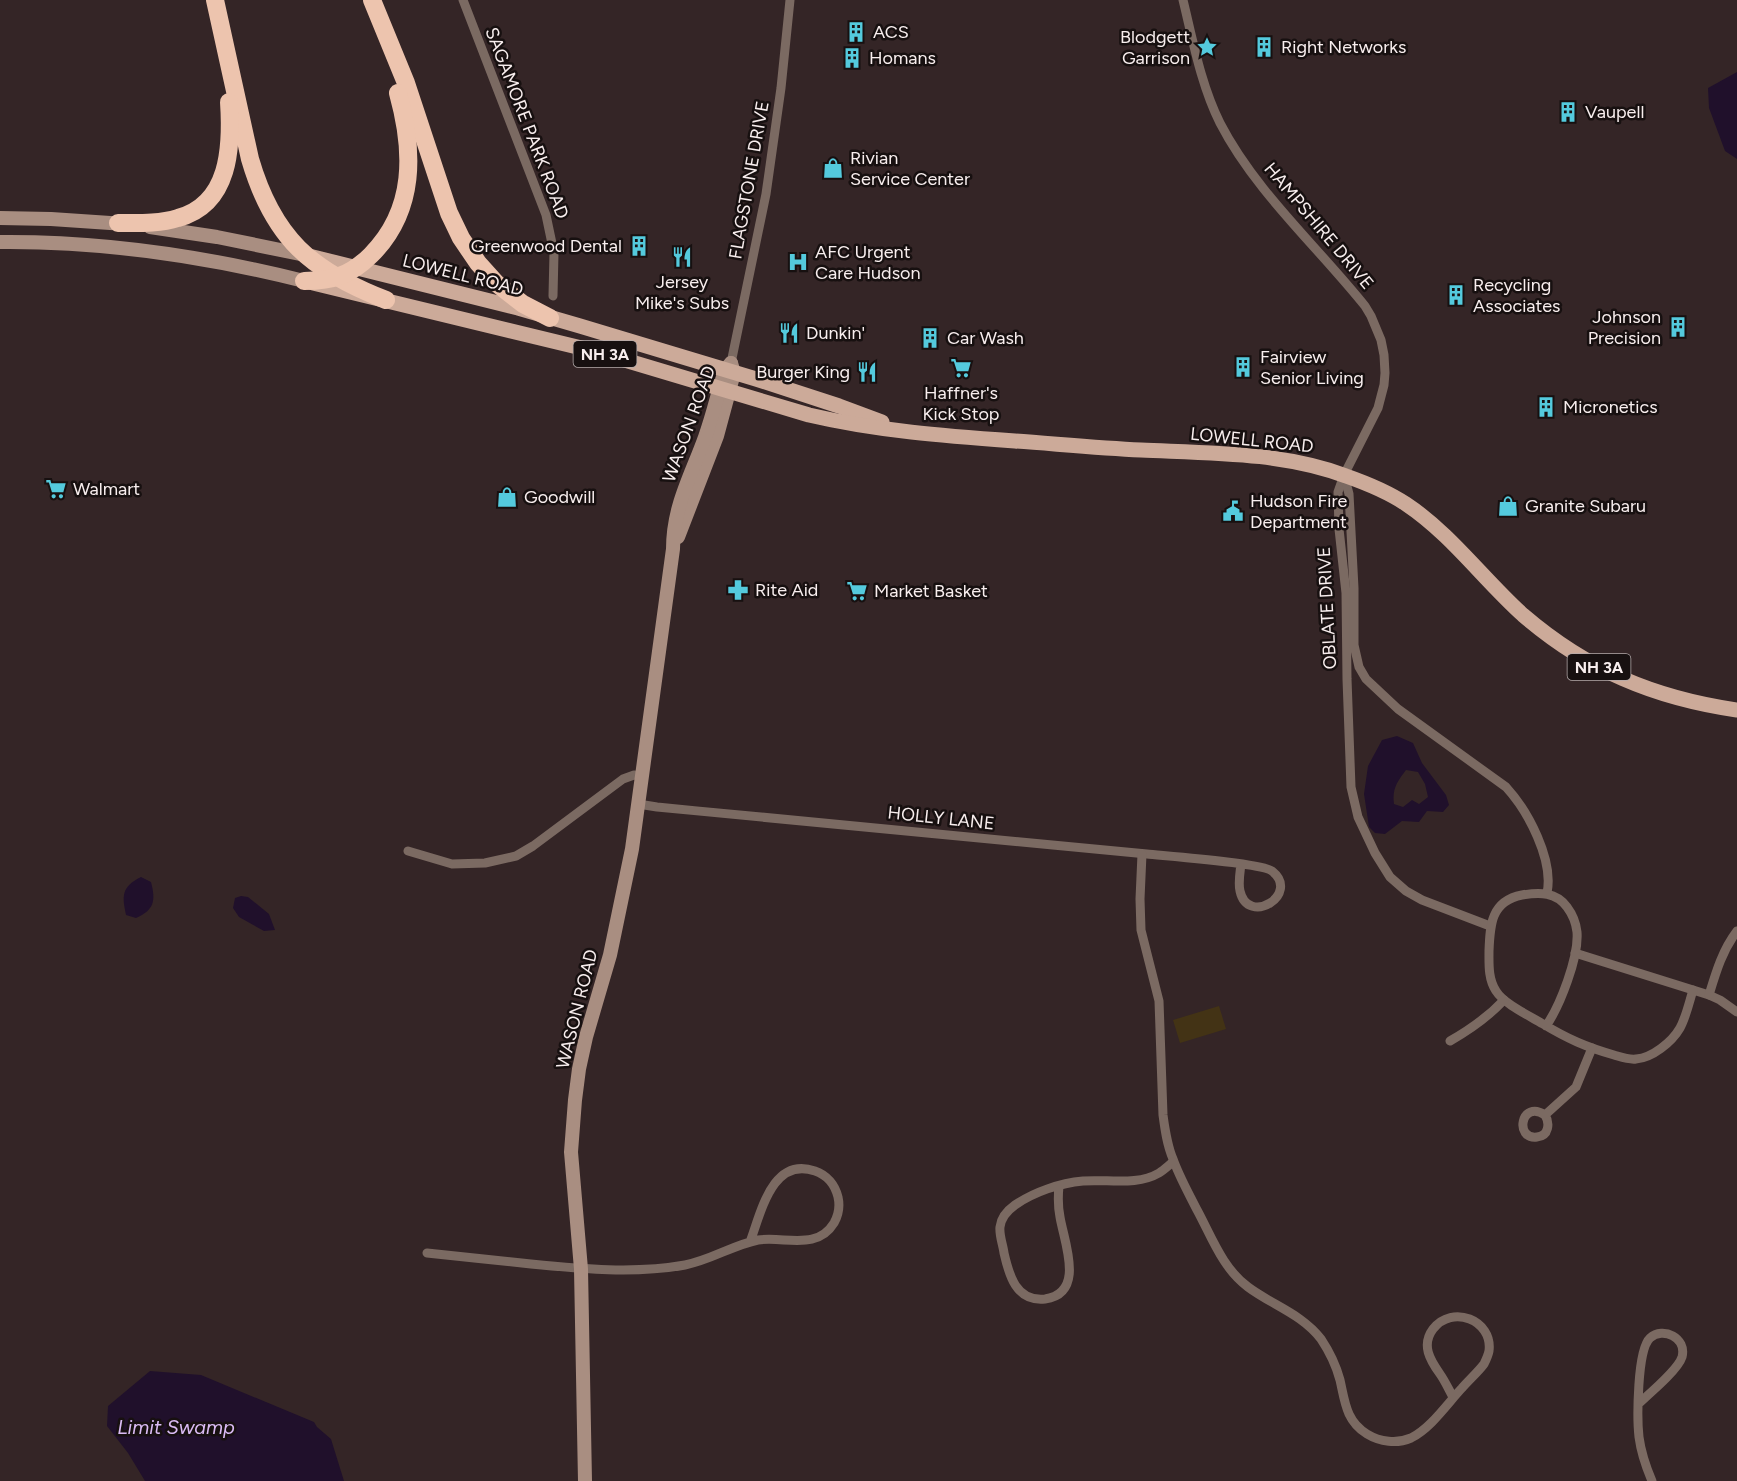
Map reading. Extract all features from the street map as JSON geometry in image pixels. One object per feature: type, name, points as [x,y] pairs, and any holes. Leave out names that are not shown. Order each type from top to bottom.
[{"type":"highway","points":[[216,0],[250,159],[258,183],[277,221],[305,255],[337,278],[386,300]]},
{"type":"highway","points":[[304,281],[337,278],[356,268],[380,246],[394,225],[403,202],[408,168],[408,143],[402,110],[372,0]]},
{"type":"highway","points":[[372,0],[406,83],[449,213],[460,238],[478,264],[496,283],[523,304],[550,318]]},
{"type":"highway","points":[[118,223],[161,222],[181,218],[203,205],[220,184],[227,162],[230,123],[223,37]]},
{"type":"main road","name":"LOWELL ROAD","points":[[305,255],[550,318],[730,369],[904,431]]},
{"type":"main road","name":"LOWELL ROAD","points":[[304,281],[598,352],[829,419],[957,437],[1260,457],[1298,462],[1344,475],[1404,502],[1425,518],[1522,614],[1562,646],[1586,661],[1665,695],[1737,710]]},
{"type":"street","name":"SAGAMORE PARK ROAD","points":[[463,0],[546,215],[554,253],[553,296]]},
{"type":"street","name":"FLAGSTONE DRIVE","points":[[730,369],[766,194],[778,115],[790,0]]},
{"type":"street","name":"HAMPSHIRE DRIVE","points":[[1184,0],[1211,102],[1230,140],[1267,192],[1365,306],[1381,340],[1385,364],[1382,397],[1344,475]]},
{"type":"street","name":"LOWELL ROAD","points":[[0,218],[118,223],[218,237],[305,255]]},
{"type":"street","name":"LOWELL ROAD","points":[[0,242],[75,244],[156,252],[233,264],[304,281]]},
{"type":"street","name":"WASON ROAD","points":[[585,1481],[581,1269],[572,1152],[575,1100],[586,1037],[610,955],[619,914],[638,804],[679,502],[730,369]]},
{"type":"street","name":"OBLATE DRIVE","points":[[1344,475],[1349,494],[1354,645],[1359,667],[1366,679]]},
{"type":"street","name":"OBLATE DRIVE","points":[[1344,475],[1338,492],[1338,506],[1346,593],[1351,787],[1358,817],[1375,853],[1390,877],[1406,891],[1422,900],[1490,926]]},
{"type":"street","name":"OBLATE DRIVE","points":[[1347,679],[1366,679]]},
{"type":"street","points":[[1366,679],[1398,709],[1506,787],[1517,799],[1529,817],[1538,838],[1550,882],[1547,893]]},
{"type":"street","points":[[408,850],[452,864],[474,864],[516,856],[533,846],[623,778],[634,775],[642,776]]},
{"type":"street","name":"HOLLY LANE","points":[[638,804],[1263,866],[1274,872],[1280,883],[1280,890],[1274,902],[1268,906],[1254,906],[1247,903],[1240,891],[1241,864]]},
{"type":"street","points":[[1142,854],[1141,930],[1160,1001],[1163,1115],[1168,1147],[1173,1162],[1224,1261],[1231,1272],[1249,1288],[1299,1318],[1322,1340],[1337,1369],[1346,1411],[1359,1428],[1377,1439],[1386,1441],[1411,1437],[1429,1424],[1483,1365],[1489,1351],[1488,1341],[1482,1328],[1470,1319],[1460,1316],[1446,1319],[1437,1324],[1428,1342],[1431,1362],[1453,1397]]},
{"type":"street","points":[[1546,1026],[1559,1004],[1575,953],[1577,933],[1573,915],[1563,902],[1547,893],[1513,897],[1499,907],[1490,926],[1489,967],[1492,983],[1504,1000],[1546,1026],[1569,1040],[1628,1059],[1649,1055],[1664,1045],[1679,1029],[1693,990]]},
{"type":"street","points":[[1708,995],[1725,948],[1737,931]]},
{"type":"street","points":[[1575,953],[1708,995],[1737,1012]]},
{"type":"street","points":[[1450,1041],[1475,1027],[1504,1000]]},
{"type":"street","points":[[1545,1115],[1576,1087],[1592,1048]]},
{"type":"street","points":[[1059,1186],[1060,1216],[1071,1271],[1065,1286],[1057,1294],[1048,1298],[1034,1298],[1021,1292],[1010,1276],[1000,1233],[1003,1217],[1015,1204],[1059,1186],[1083,1181],[1135,1181],[1159,1173],[1173,1162]]},
{"type":"street","points":[[427,1253],[581,1269],[633,1269],[686,1265],[750,1242],[778,1239],[804,1241],[821,1236],[833,1224],[838,1214],[838,1196],[833,1185],[825,1176],[814,1170],[796,1169],[784,1174],[772,1186],[750,1242]]},
{"type":"street","points":[[1638,1404],[1682,1358],[1681,1346],[1674,1336],[1662,1333],[1651,1337],[1642,1354],[1638,1404],[1638,1420],[1642,1455],[1652,1481]]},
{"type":"shaded area","points":[[1219,1006],[1226,1029],[1180,1043],[1173,1020]]},
{"type":"water","points":[[1737,72],[1737,159],[1725,151],[1709,108],[1708,88]]},
{"type":"water","points":[[1397,736],[1413,743],[1422,763],[1446,795],[1449,805],[1443,812],[1427,811],[1419,822],[1402,821],[1385,834],[1375,833],[1369,827],[1364,794],[1368,766],[1382,740]],"holes":[[[1406,770],[1418,772],[1425,784],[1428,797],[1419,804],[1412,800],[1403,807],[1394,804],[1394,794],[1400,778]]]},
{"type":"water","points":[[141,877],[151,882],[153,900],[147,912],[136,918],[126,915],[124,893],[130,884]]},
{"type":"water","points":[[248,897],[269,914],[275,930],[264,931],[239,917],[233,908],[235,898]]},
{"type":"water","name":"Limit Swamp","points":[[150,1371],[201,1375],[314,1422],[331,1439],[344,1481],[145,1481],[128,1453],[107,1426],[108,1406]]},
{"type":"place","name":"ACS","points":[[856,32]]},
{"type":"place","name":"Blodgett Garrison","points":[[1207,47]]},
{"type":"place","name":"Right Networks","points":[[1264,47]]},
{"type":"place","name":"Homans","points":[[852,58]]},
{"type":"place","name":"Vaupell","points":[[1568,112]]},
{"type":"place","name":"Rivian Service Center","points":[[833,168]]},
{"type":"place","name":"Greenwood Dental","points":[[639,246]]},
{"type":"place","name":"Jersey Mike's Subs","points":[[682,257]]},
{"type":"place","name":"AFC Urgent Care Hudson","points":[[798,262]]},
{"type":"place","name":"Recycling Associates","points":[[1456,295]]},
{"type":"place","name":"Johnson Precision","points":[[1678,327]]},
{"type":"place","name":"Dunkin'","points":[[789,333]]},
{"type":"place","name":"Car Wash","points":[[930,338]]},
{"type":"place","name":"Fairview Senior Living","points":[[1243,367]]},
{"type":"place","name":"Haffner's Kick Stop","points":[[961,368]]},
{"type":"place","name":"Burger King","points":[[867,372]]},
{"type":"place","name":"Micronetics","points":[[1546,407]]},
{"type":"place","name":"Walmart","points":[[56,489]]},
{"type":"place","name":"Goodwill","points":[[507,497]]},
{"type":"place","name":"Granite Subaru","points":[[1508,506]]},
{"type":"place","name":"Hudson Fire Department","points":[[1233,511]]},
{"type":"place","name":"Rite Aid","points":[[738,590]]},
{"type":"place","name":"Market Basket","points":[[857,591]]}]
